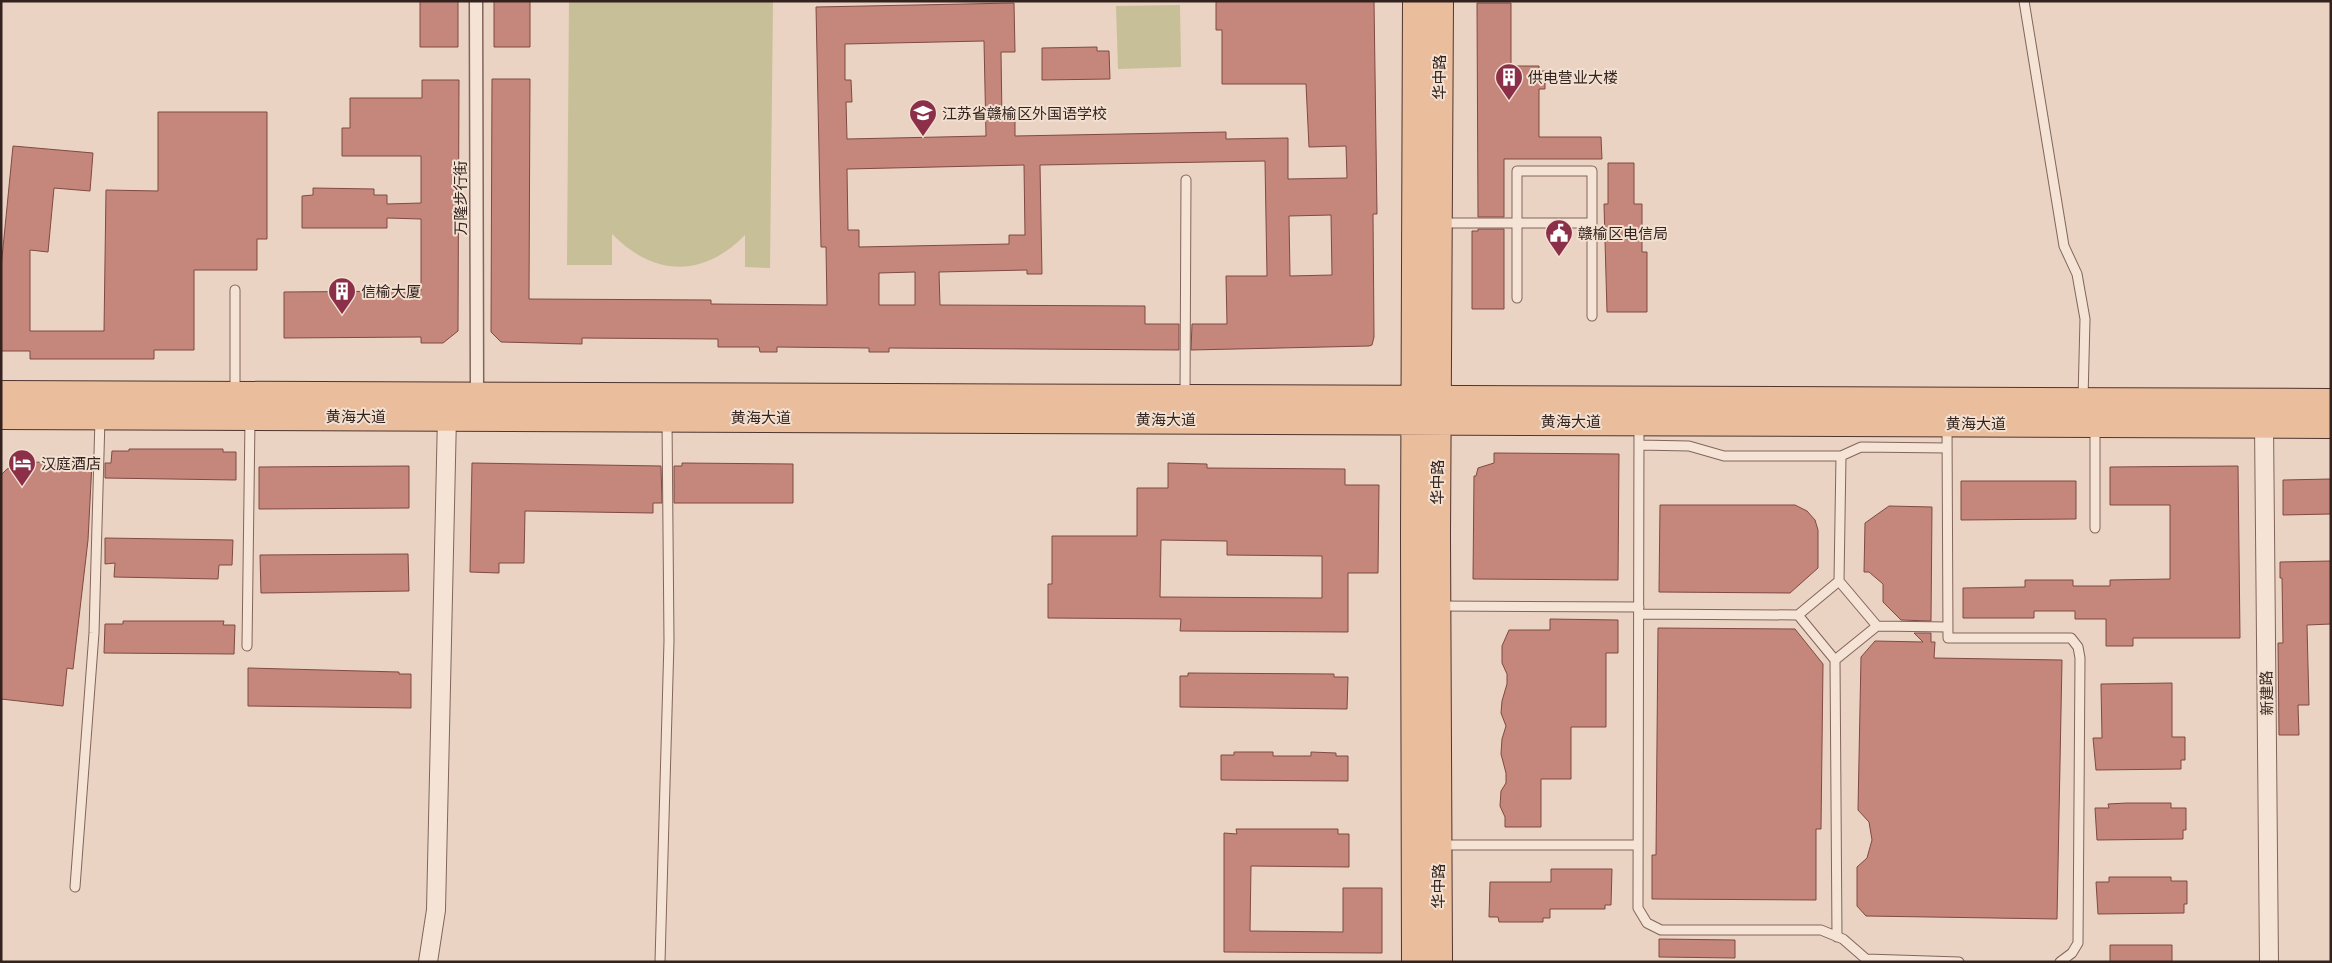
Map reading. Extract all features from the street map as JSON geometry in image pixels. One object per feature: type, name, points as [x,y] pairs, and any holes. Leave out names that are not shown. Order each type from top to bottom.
[{"type":"main road","name":"华中路","points":[[1417,1],[1426,410],[1437,606],[1438,962]]},
{"type":"main road","name":"华中路","points":[[1416,962],[1426,410],[1438,223],[1439,1]]},
{"type":"main road","name":"黄海大道","points":[[1,395],[447,416],[1426,410],[2089,413],[2331,403]]},
{"type":"main road","name":"黄海大道","points":[[1,415],[100,415],[243,405],[477,395],[1185,398],[1426,410],[1639,433],[1947,436],[2089,413],[2264,424],[2331,424]]},
{"type":"street","name":"万隆步行街","points":[[476,1],[477,395]]},
{"type":"street","points":[[428,962],[436,910],[447,416]]},
{"type":"street","name":"新建路","points":[[2264,424],[2269,962]]},
{"type":"lane","points":[[2024,1],[2064,246],[2076,274],[2085,319],[2095,528]]},
{"type":"lane","points":[[1517,298],[1517,171],[1592,171],[1592,316]]},
{"type":"lane","points":[[1185,398],[1186,180]]},
{"type":"lane","points":[[1438,223],[1592,223]]},
{"type":"lane","points":[[235,290],[243,405],[247,646]]},
{"type":"lane","points":[[75,887],[94,633],[100,415]]},
{"type":"lane","points":[[660,962],[669,642],[667,416]]},
{"type":"lane","points":[[1959,962],[1866,959],[1837,937],[1821,930],[1660,930],[1647,923],[1638,908],[1639,433],[1724,456],[1841,456],[1861,447],[1947,436],[1948,638],[2071,638],[2078,646],[2080,658],[2078,943],[2072,953],[2060,962]]},
{"type":"lane","points":[[1841,456],[1839,581],[1877,626]]},
{"type":"lane","points":[[1437,606],[1798,615],[1839,581]]},
{"type":"lane","points":[[1798,615],[1835,660],[1837,937]]},
{"type":"lane","points":[[1835,660],[1877,626],[1948,627]]},
{"type":"lane","points":[[1438,844],[1638,845]]},
{"type":"shaded area","points":[[569,1],[773,1],[770,268],[745,267],[745,235],[729,249],[712,259],[696,265],[679,267],[661,265],[645,258],[628,248],[612,234],[612,265],[567,265]]},
{"type":"shaded area","points":[[1180,5],[1181,67],[1118,69],[1116,6]]},
{"type":"building","points":[[420,1],[458,1],[458,47],[420,47]]},
{"type":"building","points":[[494,1],[530,1],[530,47],[494,47]]},
{"type":"building","points":[[1216,1],[1374,1],[1377,214],[1373,214],[1374,337],[1372,345],[1191,350],[1192,324],[1227,324],[1226,276],[1267,276],[1265,161],[1040,165],[1042,274],[1027,274],[1027,270],[939,272],[940,305],[1145,306],[1145,324],[1179,324],[1179,350],[889,348],[889,352],[869,352],[869,348],[777,347],[777,352],[760,352],[759,347],[718,347],[718,339],[582,338],[582,344],[501,342],[491,332],[492,79],[530,79],[529,299],[711,300],[711,304],[827,305],[826,247],[821,247],[816,7],[1014,3],[1015,52],[1001,52],[1002,120],[1015,120],[1015,136],[1226,132],[1226,139],[1288,138],[1288,179],[1347,178],[1346,146],[1309,147],[1306,84],[1222,84],[1222,30],[1216,30]],"holes":[[[984,41],[986,136],[847,139],[846,102],[852,102],[851,80],[845,80],[845,44]],[[1024,165],[1025,235],[1009,235],[1009,244],[859,247],[859,230],[848,230],[847,169]],[[1331,215],[1332,275],[1290,276],[1289,216]],[[915,272],[915,305],[879,305],[879,273]]]},
{"type":"building","points":[[1477,3],[1511,3],[1511,66],[1539,66],[1539,71],[1545,71],[1545,89],[1539,89],[1539,137],[1601,137],[1602,159],[1504,159],[1504,217],[1478,217]]},
{"type":"building","points":[[1097,47],[1097,51],[1109,51],[1110,79],[1042,80],[1042,48]]},
{"type":"building","points":[[422,80],[459,80],[458,331],[443,343],[421,343],[421,337],[284,338],[284,292],[421,291],[421,219],[387,218],[387,228],[302,228],[302,196],[313,195],[313,188],[374,189],[374,195],[387,195],[387,204],[421,203],[421,156],[342,156],[342,128],[350,128],[350,98],[422,98]]},
{"type":"building","points":[[158,112],[267,112],[267,239],[257,239],[257,270],[194,270],[194,350],[154,350],[154,359],[30,359],[30,351],[1,351],[1,268],[13,146],[93,153],[90,191],[54,188],[48,252],[30,250],[30,331],[104,331],[106,190],[158,191]]},
{"type":"building","points":[[1608,163],[1634,163],[1634,204],[1642,204],[1642,252],[1647,252],[1647,312],[1607,312],[1604,204],[1608,204]]},
{"type":"building","points":[[1478,229],[1504,229],[1504,309],[1472,309],[1472,231],[1478,231]]},
{"type":"building","points":[[129,449],[223,449],[223,452],[236,452],[236,480],[105,478],[105,463],[111,463],[112,451],[129,451]]},
{"type":"building","points":[[1494,453],[1619,454],[1618,580],[1473,579],[1474,476],[1476,476],[1478,468],[1494,463]]},
{"type":"building","points":[[25,462],[92,463],[88,540],[73,669],[67,668],[63,706],[1,699],[1,475],[7,469]]},
{"type":"building","points":[[472,463],[661,466],[662,503],[653,503],[653,513],[525,511],[524,563],[499,563],[499,573],[470,572]]},
{"type":"building","points":[[682,463],[793,464],[793,503],[674,503],[674,466],[682,466]]},
{"type":"building","points":[[1168,463],[1207,464],[1207,468],[1345,469],[1345,485],[1379,485],[1378,573],[1348,573],[1348,632],[1180,631],[1181,619],[1048,618],[1048,584],[1052,584],[1052,536],[1137,536],[1137,488],[1168,488]],"holes":[[[1161,540],[1227,541],[1227,555],[1322,556],[1322,598],[1160,597]]]},
{"type":"building","points":[[409,466],[409,508],[259,509],[259,467]]},
{"type":"building","points":[[2238,466],[2240,638],[2133,638],[2133,646],[2106,646],[2106,619],[2075,619],[2075,611],[2034,611],[2034,618],[1963,618],[1963,588],[2025,587],[2025,580],[2073,580],[2073,586],[2110,586],[2110,580],[2170,579],[2170,505],[2110,505],[2110,467]]},
{"type":"building","points":[[2331,479],[2331,514],[2283,515],[2283,480]]},
{"type":"building","points":[[1961,481],[2076,481],[2076,519],[1961,520]]},
{"type":"building","points":[[1660,505],[1795,505],[1807,511],[1815,520],[1818,530],[1818,568],[1790,593],[1659,592]]},
{"type":"building","points":[[1889,506],[1932,507],[1931,621],[1901,620],[1883,602],[1883,584],[1869,572],[1864,572],[1865,523]]},
{"type":"building","points":[[105,538],[233,540],[232,565],[219,565],[218,579],[114,577],[115,563],[105,564]]},
{"type":"building","points":[[408,554],[409,591],[261,593],[260,555]]},
{"type":"building","points":[[2331,561],[2331,624],[2307,625],[2309,705],[2298,705],[2299,735],[2279,735],[2278,643],[2283,643],[2280,562]]},
{"type":"building","points":[[1550,619],[1618,620],[1618,653],[1606,653],[1606,727],[1571,727],[1571,779],[1541,779],[1541,827],[1505,827],[1505,817],[1500,806],[1501,791],[1506,783],[1506,773],[1501,754],[1502,739],[1506,726],[1501,713],[1507,684],[1507,674],[1502,663],[1502,646],[1509,630],[1550,630]]},
{"type":"building","points":[[123,621],[224,621],[223,625],[235,625],[234,654],[104,653],[105,624],[123,624]]},
{"type":"building","points":[[1658,628],[1795,629],[1823,664],[1821,829],[1816,829],[1816,900],[1652,899],[1652,855],[1656,855]]},
{"type":"building","points":[[1914,633],[1931,633],[1931,642],[1935,642],[1934,658],[2062,660],[2057,919],[1866,916],[1857,906],[1857,867],[1867,858],[1872,840],[1869,822],[1858,810],[1861,657],[1875,641],[1923,642]]},
{"type":"building","points":[[248,668],[399,672],[399,674],[411,674],[411,708],[248,706]]},
{"type":"building","points":[[1188,673],[1334,674],[1334,677],[1348,677],[1347,709],[1180,707],[1180,676],[1188,676]]},
{"type":"building","points":[[2172,683],[2172,737],[2185,737],[2185,760],[2181,760],[2181,769],[2096,770],[2093,738],[2102,738],[2101,684]]},
{"type":"building","points":[[1234,752],[1273,752],[1273,756],[1311,756],[1311,752],[1336,753],[1336,756],[1348,756],[1348,781],[1221,780],[1221,755],[1234,755]]},
{"type":"building","points":[[2171,803],[2171,808],[2186,808],[2186,830],[2183,830],[2183,839],[2097,840],[2095,808],[2109,808],[2108,804]]},
{"type":"building","points":[[1236,829],[1338,829],[1338,834],[1349,834],[1349,867],[1251,866],[1250,931],[1343,932],[1343,888],[1382,888],[1382,953],[1224,952],[1224,833],[1237,834]]},
{"type":"building","points":[[1551,869],[1612,869],[1611,905],[1605,905],[1605,909],[1550,909],[1550,918],[1543,918],[1543,922],[1499,922],[1498,917],[1489,917],[1490,882],[1551,882]]},
{"type":"building","points":[[2109,877],[2171,877],[2171,881],[2187,881],[2187,904],[2184,904],[2184,913],[2098,914],[2096,882],[2109,882]]},
{"type":"building","points":[[1659,939],[1735,940],[1735,958],[1659,957]]},
{"type":"building","points":[[2110,945],[2172,945],[2172,962],[2110,962]]},
{"type":"place","name":"供电营业大楼","points":[[1509,101]]},
{"type":"place","name":"江苏省赣榆区外国语学校","points":[[923,137]]},
{"type":"place","name":"赣榆区电信局","points":[[1559,257]]},
{"type":"place","name":"信榆大厦","points":[[342,315]]},
{"type":"place","name":"汉庭酒店","points":[[22,487]]}]
